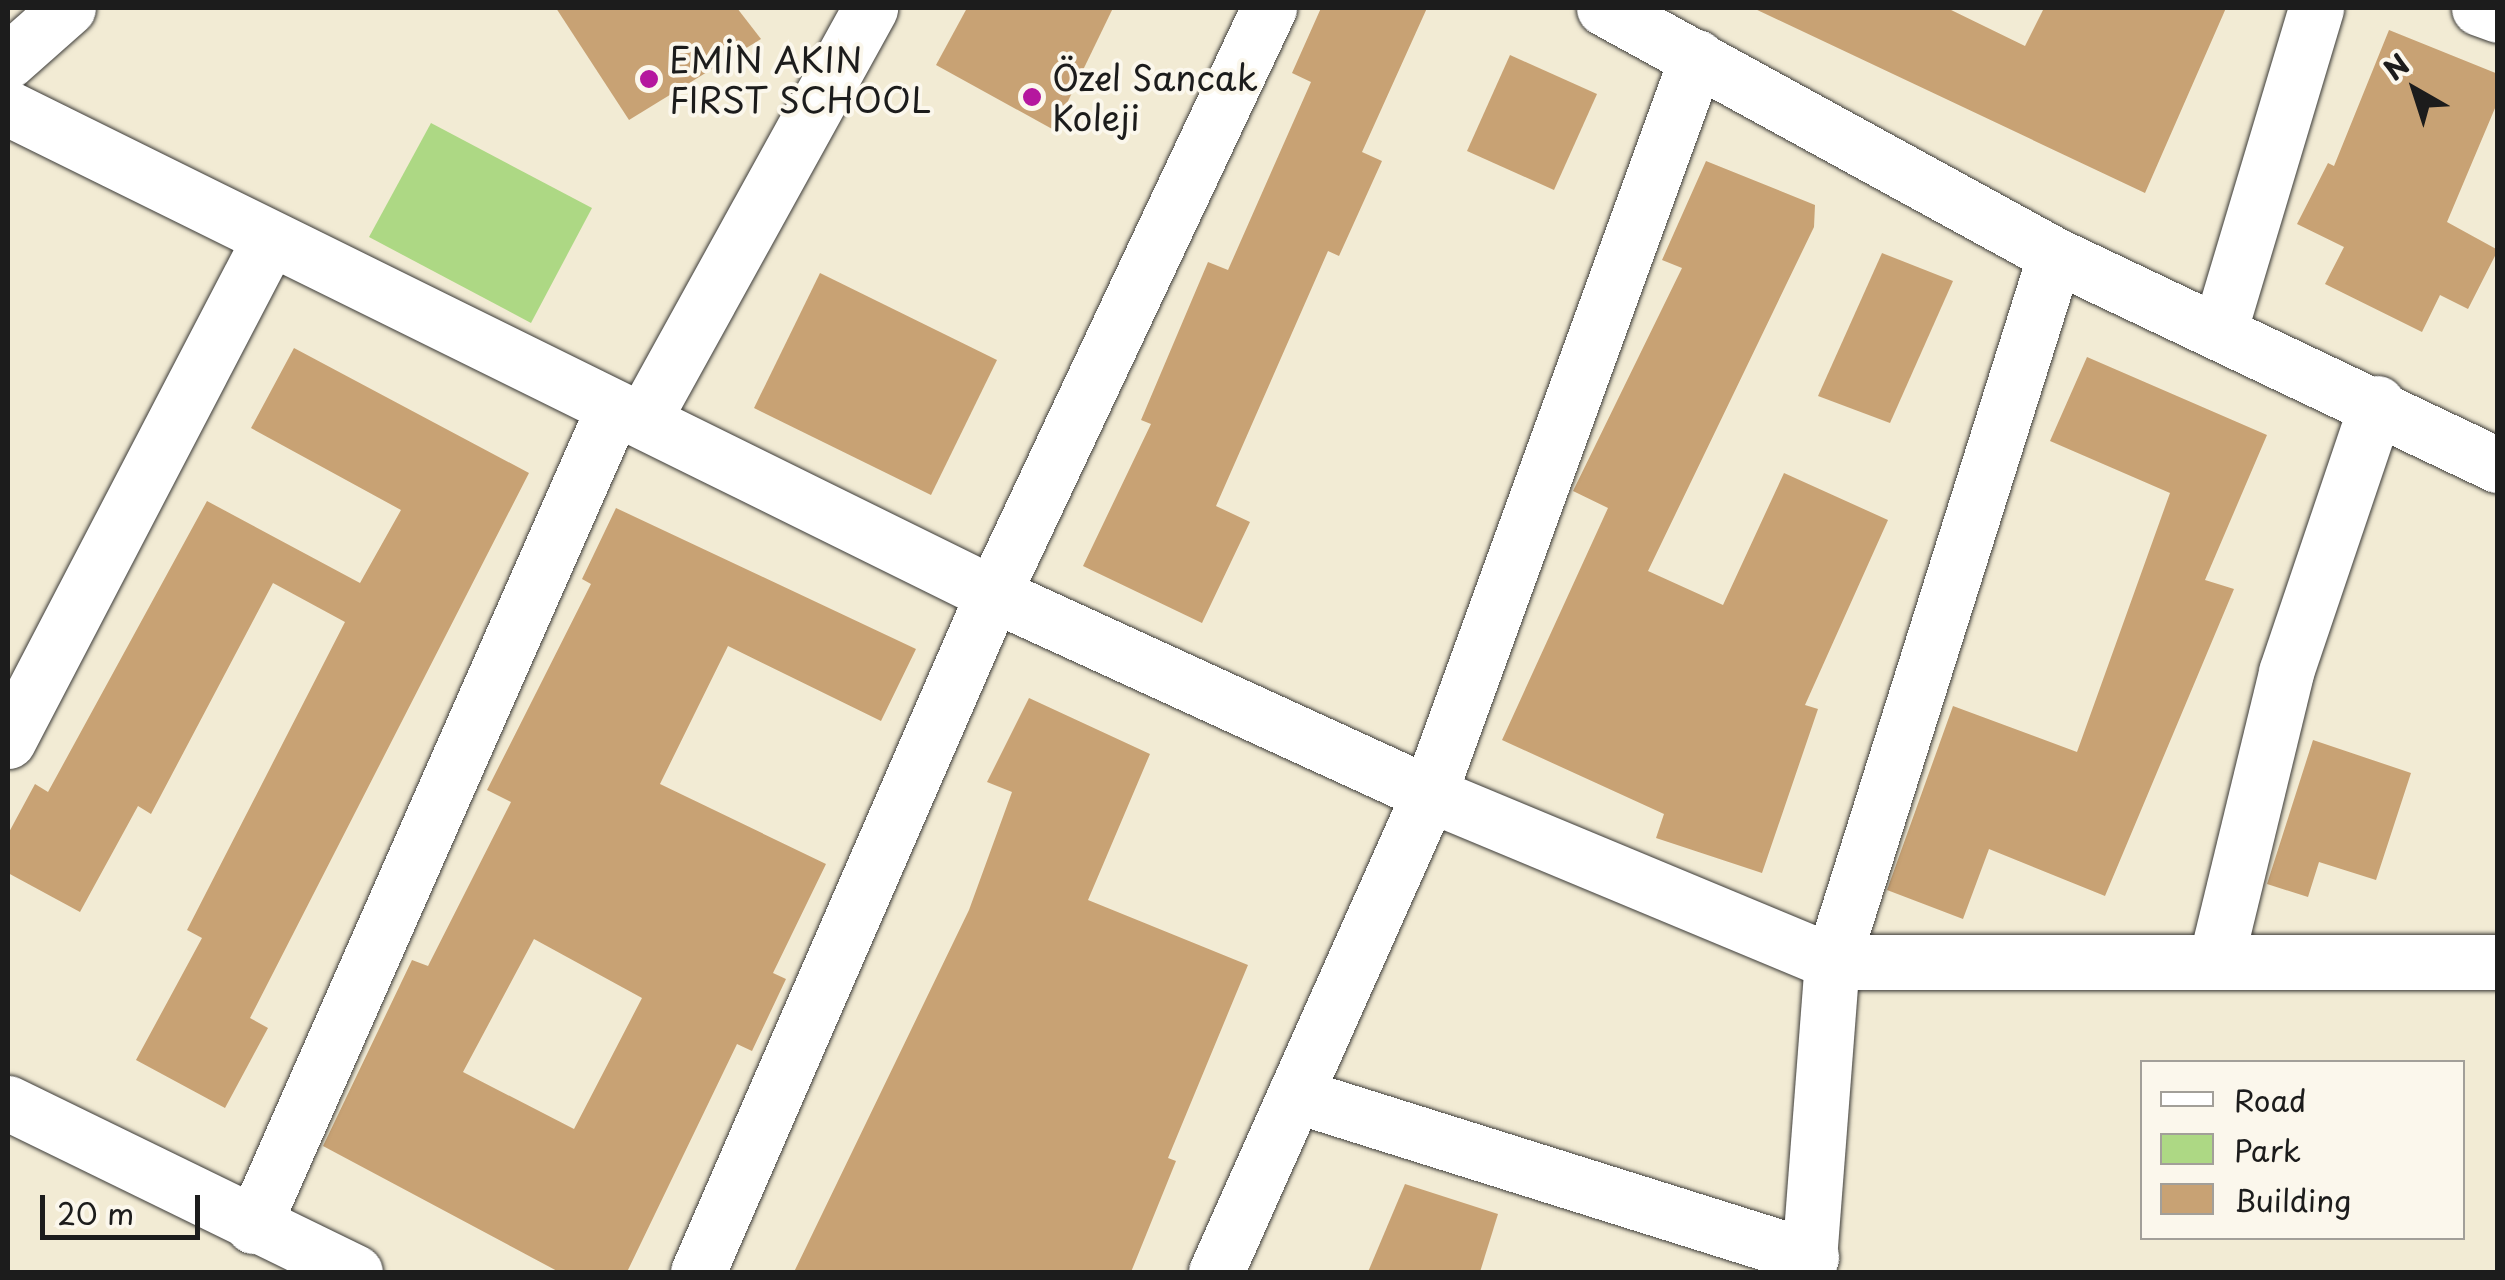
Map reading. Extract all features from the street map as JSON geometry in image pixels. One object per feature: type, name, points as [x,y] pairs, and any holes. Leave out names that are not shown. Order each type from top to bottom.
[{"type":"street","points":[[8,61],[68,8]]},
{"type":"street","points":[[698,1272],[993,594],[1268,8]]},
{"type":"street","points":[[1604,8],[2055,254],[2377,403],[2498,466]]},
{"type":"street","points":[[2218,332],[2316,8]]},
{"type":"street","points":[[2480,8],[2498,16]]},
{"type":"street","points":[[253,1226],[628,415],[840,20]]},
{"type":"street","points":[[1216,1272],[1429,794],[1697,57]]},
{"type":"street","points":[[8,108],[268,242],[993,594],[1429,794],[1832,962],[2498,962]]},
{"type":"street","points":[[8,742],[268,242]]},
{"type":"street","points":[[1295,1095],[1810,1264],[1832,962],[2055,254]]},
{"type":"street","points":[[2216,960],[2286,672],[2377,403]]},
{"type":"street","points":[[8,1103],[354,1272]]},
{"type":"green space","points":[[431,123],[592,208],[531,323],[369,237]]},
{"type":"building","name":"EMİN AKIN FIRST SCHOOL","points":[[556,8],[737,8],[761,39],[629,120]]},
{"type":"building","name":"Özel Sancak Koleji","points":[[967,8],[1113,8],[1054,130],[936,65]]},
{"type":"building","points":[[1321,8],[1427,8],[1362,152],[1382,161],[1339,256],[1328,251],[1216,506],[1250,522],[1202,623],[1083,566],[1151,424],[1141,420],[1208,262],[1228,270],[1311,82],[1292,73]]},
{"type":"building","points":[[1753,8],[1947,8],[2025,46],[2044,8],[2226,8],[2145,193]]},
{"type":"building","points":[[2389,30],[2498,74],[2498,101],[2447,222],[2498,250],[2468,309],[2440,295],[2422,332],[2325,284],[2344,247],[2297,224],[2328,163],[2334,166]]},
{"type":"building","points":[[1510,55],[1597,94],[1554,190],[1467,151]]},
{"type":"building","points":[[1706,161],[1815,205],[1814,227],[1648,571],[1723,605],[1784,473],[1888,520],[1805,705],[1818,709],[1762,873],[1656,838],[1664,814],[1502,740],[1608,508],[1573,491],[1682,268],[1662,260]]},
{"type":"building","points":[[1882,253],[1953,281],[1890,423],[1818,396]]},
{"type":"building","points":[[820,273],[997,360],[931,495],[754,408]]},
{"type":"building","points":[[294,348],[529,473],[250,1018],[268,1028],[225,1108],[136,1060],[202,938],[187,930],[345,622],[273,583],[151,814],[138,806],[80,912],[8,873],[8,834],[35,784],[48,792],[207,501],[360,583],[401,510],[251,428]]},
{"type":"building","points":[[2087,357],[2267,435],[2205,580],[2234,589],[2105,896],[1989,849],[1963,919],[1887,890],[1953,706],[2077,752],[2170,493],[2050,441]]},
{"type":"building","points":[[616,508],[916,649],[881,721],[728,646],[660,784],[826,864],[773,973],[786,979],[752,1051],[737,1044],[627,1272],[559,1272],[323,1146],[412,960],[428,966],[511,802],[487,790],[591,584],[582,579]],"holes":[[[534,939],[642,998],[574,1129],[463,1072]]]},
{"type":"building","points":[[1029,698],[1150,754],[1088,900],[1248,965],[1168,1158],[1176,1161],[1131,1272],[794,1272],[969,910],[1012,792],[987,782]]},
{"type":"building","points":[[2313,740],[2411,773],[2376,880],[2319,862],[2308,897],[2267,884]]},
{"type":"building","points":[[1405,1184],[1498,1214],[1480,1272],[1368,1272]]},
{"type":"place","name":"EMİN AKIN FIRST SCHOOL","points":[[649,79]]},
{"type":"place","name":"Özel Sancak Koleji","points":[[1032,97]]}]
